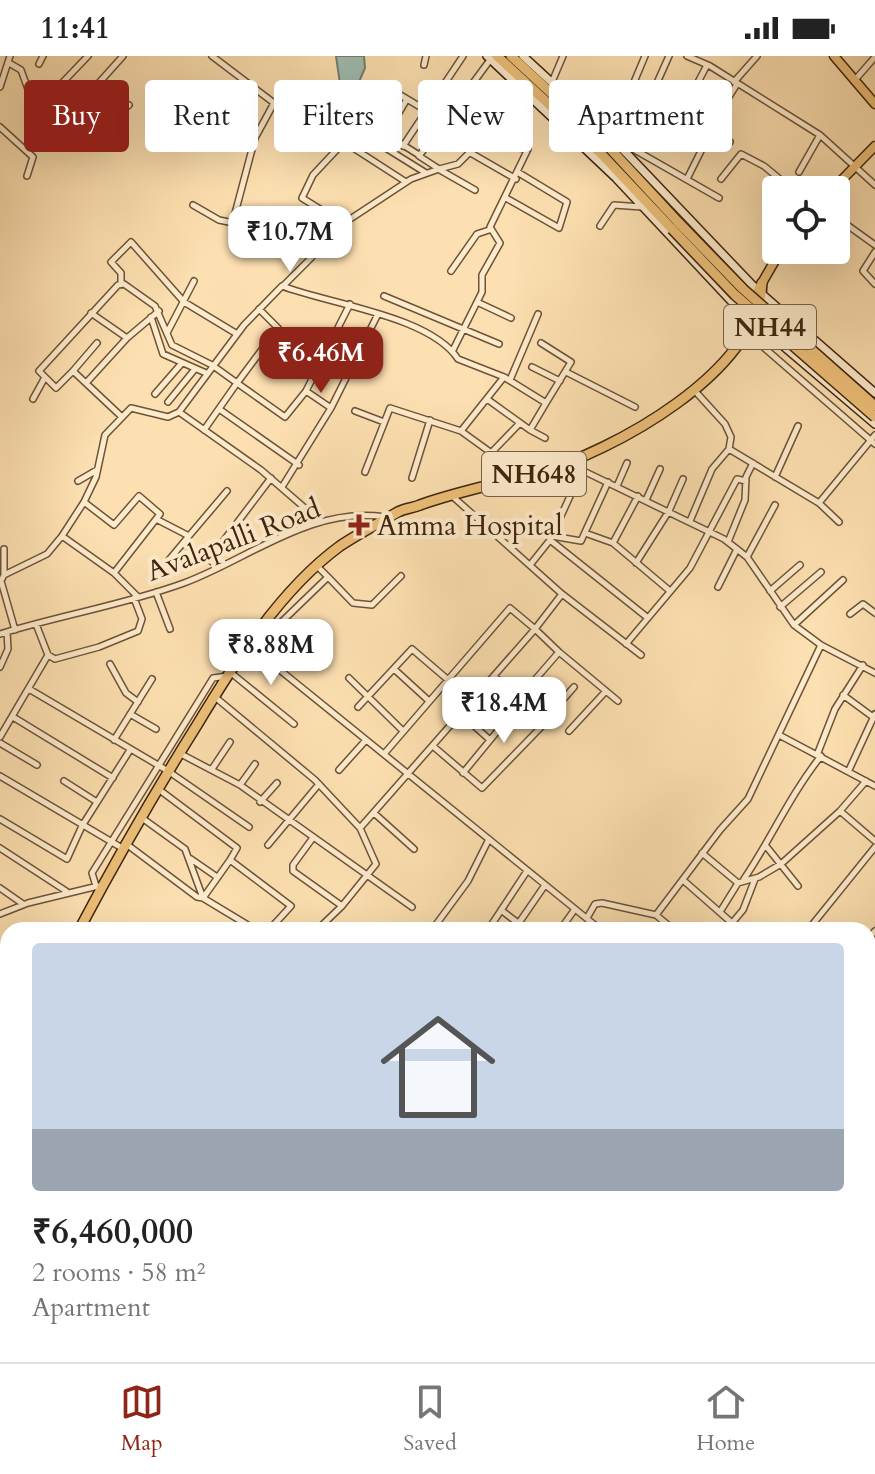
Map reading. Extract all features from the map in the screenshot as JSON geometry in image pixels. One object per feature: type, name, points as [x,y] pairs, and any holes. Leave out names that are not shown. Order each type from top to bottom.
[{"type":"highway","name":"NH44","points":[[511,56],[524,62],[604,142],[735,295],[875,417]]},
{"type":"highway","name":"NH44","points":[[491,57],[591,143],[743,289],[875,406]]},
{"type":"highway","name":"NH648","points":[[83,922],[99,886],[157,788],[249,643],[340,546],[413,508],[451,494],[566,463],[662,416],[695,391],[722,363],[745,331],[760,288]]},
{"type":"highway","name":"NH648","points":[[648,422],[694,388],[748,317]]},
{"type":"main road","points":[[834,56],[875,104]]},
{"type":"main road","points":[[845,176],[875,146]]},
{"type":"main road","points":[[760,288],[773,264]]},
{"type":"street","points":[[39,64],[43,56]]},
{"type":"street","points":[[67,80],[88,56]]},
{"type":"street","points":[[101,80],[123,56]]},
{"type":"street","points":[[212,56],[274,103],[255,138],[233,221]]},
{"type":"street","points":[[424,65],[426,56]]},
{"type":"street","points":[[447,80],[463,56]]},
{"type":"street","points":[[553,80],[563,56]]},
{"type":"street","points":[[635,80],[645,56]]},
{"type":"street","points":[[657,80],[669,56]]},
{"type":"street","points":[[687,56],[707,65],[820,135],[875,185]]},
{"type":"street","points":[[732,88],[757,56]]},
{"type":"street","points":[[420,156],[491,57]]},
{"type":"street","points":[[855,80],[875,57]]},
{"type":"street","points":[[0,87],[10,60],[21,70],[25,80]]},
{"type":"street","points":[[524,62],[549,80]]},
{"type":"street","points":[[699,80],[707,65]]},
{"type":"street","points":[[510,71],[517,80]]},
{"type":"street","points":[[402,96],[418,106]]},
{"type":"street","points":[[402,108],[407,99]]},
{"type":"street","points":[[533,99],[748,317],[875,424]]},
{"type":"street","points":[[418,124],[403,146],[475,190]]},
{"type":"street","points":[[0,127],[32,153],[27,176]]},
{"type":"street","points":[[799,172],[820,135]]},
{"type":"street","points":[[335,152],[313,175],[302,200],[344,224]]},
{"type":"street","points":[[360,152],[406,182]]},
{"type":"street","points":[[394,152],[427,173]]},
{"type":"street","points":[[4,575],[47,554],[62,536],[84,502],[98,470],[105,435],[122,417],[136,407],[168,417],[179,412],[237,334],[329,233],[406,182],[458,164],[469,152],[567,202],[559,228],[506,198]]},
{"type":"street","points":[[451,271],[477,234],[489,230],[527,152]]},
{"type":"street","points":[[630,152],[760,288],[875,393]]},
{"type":"street","points":[[633,152],[719,198]]},
{"type":"street","points":[[687,179],[700,152]]},
{"type":"street","points":[[721,179],[741,154],[776,176]]},
{"type":"street","points":[[193,205],[219,220],[268,230],[317,249]]},
{"type":"street","points":[[600,226],[614,205],[642,207]]},
{"type":"street","points":[[850,227],[875,245]]},
{"type":"street","points":[[453,350],[482,292],[481,279],[500,243],[489,230]]},
{"type":"street","points":[[97,343],[56,388],[44,378],[39,368],[121,284],[121,273],[111,262],[131,242],[184,302],[237,334]]},
{"type":"street","points":[[875,252],[863,271],[875,284]]},
{"type":"street","points":[[167,333],[194,281]]},
{"type":"street","points":[[121,284],[159,311],[175,347],[212,365],[285,417],[306,391],[350,304]]},
{"type":"street","points":[[282,286],[378,314],[453,350],[458,359],[507,378],[546,403]]},
{"type":"street","points":[[384,296],[499,344]]},
{"type":"street","points":[[477,302],[511,318]]},
{"type":"street","points":[[204,430],[278,328],[259,309]]},
{"type":"street","points":[[86,383],[127,338],[159,311]]},
{"type":"street","points":[[91,313],[127,338]]},
{"type":"street","points":[[282,487],[299,465],[331,408],[378,314]]},
{"type":"street","points":[[461,431],[507,378],[538,314]]},
{"type":"street","points":[[151,317],[160,350],[206,373]]},
{"type":"street","points":[[745,331],[874,440],[819,503]]},
{"type":"street","points":[[530,430],[571,365],[569,359],[541,343]]},
{"type":"street","points":[[155,394],[182,363]]},
{"type":"street","points":[[532,367],[560,381]]},
{"type":"street","points":[[168,402],[195,369]]},
{"type":"street","points":[[73,371],[122,417]]},
{"type":"street","points":[[566,372],[635,407]]},
{"type":"street","points":[[33,399],[44,378]]},
{"type":"street","points":[[306,391],[331,408]]},
{"type":"street","points":[[690,521],[712,469],[729,449],[729,430],[695,391]]},
{"type":"street","points":[[487,399],[519,424],[545,438]]},
{"type":"street","points":[[365,472],[384,422],[394,408],[461,431],[524,476]]},
{"type":"street","points":[[219,409],[299,465]]},
{"type":"street","points":[[355,411],[384,422]]},
{"type":"street","points":[[179,412],[271,478],[321,522]]},
{"type":"street","points":[[412,478],[430,420]]},
{"type":"street","points":[[491,453],[519,424]]},
{"type":"street","points":[[775,477],[798,426]]},
{"type":"street","points":[[729,449],[819,503],[839,522]]},
{"type":"street","points":[[566,463],[728,542],[747,557],[794,625],[821,645],[875,673]]},
{"type":"street","points":[[617,486],[627,463]]},
{"type":"street","points":[[728,542],[745,500],[746,481],[753,463]]},
{"type":"street","points":[[646,500],[660,469]]},
{"type":"street","points":[[78,481],[98,470]]},
{"type":"street","points":[[530,565],[551,538],[582,470]]},
{"type":"street","points":[[209,560],[271,478]]},
{"type":"street","points":[[636,563],[669,511],[683,479]]},
{"type":"street","points":[[626,644],[690,568],[737,479],[746,481]]},
{"type":"street","points":[[551,538],[581,541],[608,482]]},
{"type":"street","points":[[168,561],[227,491]]},
{"type":"street","points":[[451,494],[562,594],[641,655]]},
{"type":"street","points":[[84,502],[114,525],[139,496],[160,514],[114,573]]},
{"type":"street","points":[[613,543],[638,496]]},
{"type":"street","points":[[747,557],[775,505]]},
{"type":"street","name":"Avalapalli Road","points":[[3,633],[156,592],[221,568],[293,531],[321,522],[352,517],[391,518]]},
{"type":"street","points":[[156,519],[168,522],[187,535]]},
{"type":"street","points":[[585,532],[613,543],[670,591]]},
{"type":"street","points":[[36,624],[48,655],[55,659],[99,647],[138,631],[142,619],[136,597],[114,573],[62,536]]},
{"type":"street","points":[[551,538],[648,618]]},
{"type":"street","points":[[183,543],[221,568]]},
{"type":"street","points":[[4,549],[4,575],[0,586],[15,630]]},
{"type":"street","points":[[718,587],[737,549]]},
{"type":"street","points":[[770,591],[800,565]]},
{"type":"street","points":[[318,567],[353,603],[372,605],[401,576]]},
{"type":"street","points":[[780,607],[821,572]]},
{"type":"street","points":[[328,577],[268,635],[249,643],[592,922]]},
{"type":"street","points":[[794,625],[843,580]]},
{"type":"street","points":[[156,592],[170,629]]},
{"type":"street","points":[[360,828],[496,678],[562,594]]},
{"type":"street","points":[[850,614],[863,604],[875,613]]},
{"type":"street","points":[[384,754],[510,608],[618,701]]},
{"type":"street","points":[[0,667],[8,649],[3,633]]},
{"type":"street","points":[[656,915],[702,853],[748,799],[781,736],[821,645]]},
{"type":"street","points":[[358,707],[412,649],[474,702]]},
{"type":"street","points":[[463,773],[559,652]]},
{"type":"street","points":[[37,765],[0,740],[48,655]]},
{"type":"street","points":[[110,664],[126,693],[138,702]]},
{"type":"street","points":[[720,912],[766,846],[794,791],[819,756],[843,695],[863,665]]},
{"type":"street","points":[[394,669],[429,701]]},
{"type":"street","points":[[0,914],[24,904],[99,886],[92,873],[213,678],[228,674],[294,724]]},
{"type":"street","points":[[349,678],[403,731]]},
{"type":"street","points":[[496,678],[545,720]]},
{"type":"street","points":[[114,740],[152,679]]},
{"type":"street","points":[[434,747],[478,788],[486,786],[574,687]]},
{"type":"street","points":[[29,689],[168,771],[249,827]]},
{"type":"street","points":[[569,731],[606,691]]},
{"type":"street","points":[[843,695],[874,715],[849,770]]},
{"type":"street","points":[[214,696],[319,784],[360,828],[376,862],[368,877],[325,922]]},
{"type":"street","points":[[130,714],[156,729]]},
{"type":"street","points":[[462,715],[490,740]]},
{"type":"street","points":[[13,717],[113,778]]},
{"type":"street","points":[[781,736],[875,786]]},
{"type":"street","points":[[339,770],[366,740]]},
{"type":"street","points":[[212,769],[230,742]]},
{"type":"street","points":[[0,819],[63,859],[130,750]]},
{"type":"street","points":[[179,753],[240,785],[412,907]]},
{"type":"street","points":[[240,785],[255,764]]},
{"type":"street","points":[[0,776],[82,826],[124,845],[185,889],[243,922]]},
{"type":"street","points":[[64,781],[97,802]]},
{"type":"street","points":[[702,853],[741,882],[755,879],[781,864],[840,811],[867,781]]},
{"type":"street","points":[[260,802],[277,783]]},
{"type":"street","points":[[268,845],[319,784]]},
{"type":"street","points":[[157,788],[237,848],[203,898]]},
{"type":"street","points":[[840,811],[875,841]]},
{"type":"street","points":[[374,813],[414,849]]},
{"type":"street","points":[[140,817],[185,849],[203,898]]},
{"type":"street","points":[[312,839],[293,865],[293,871],[342,906]]},
{"type":"street","points":[[438,922],[468,881],[489,839]]},
{"type":"street","points":[[766,846],[798,886]]},
{"type":"street","points":[[814,922],[875,847]]},
{"type":"street","points":[[0,848],[67,892]]},
{"type":"street","points":[[190,858],[217,877]]},
{"type":"street","points":[[230,860],[291,906],[276,922]]},
{"type":"street","points":[[493,922],[527,870]]},
{"type":"street","points":[[733,922],[743,910],[755,879]]},
{"type":"street","points":[[683,880],[731,922]]},
{"type":"street","points":[[519,922],[545,885]]},
{"type":"street","points":[[0,888],[24,904]]},
{"type":"street","points":[[587,918],[598,902],[656,915],[664,922]]},
{"type":"street","points":[[566,922],[575,909]]},
{"type":"street","points":[[501,910],[517,922]]},
{"type":"shaded area","points":[[336,56],[364,56],[365,68],[360,80],[339,80]]},
{"type":"place","name":"Amma Hospital","points":[[359,525]]}]
